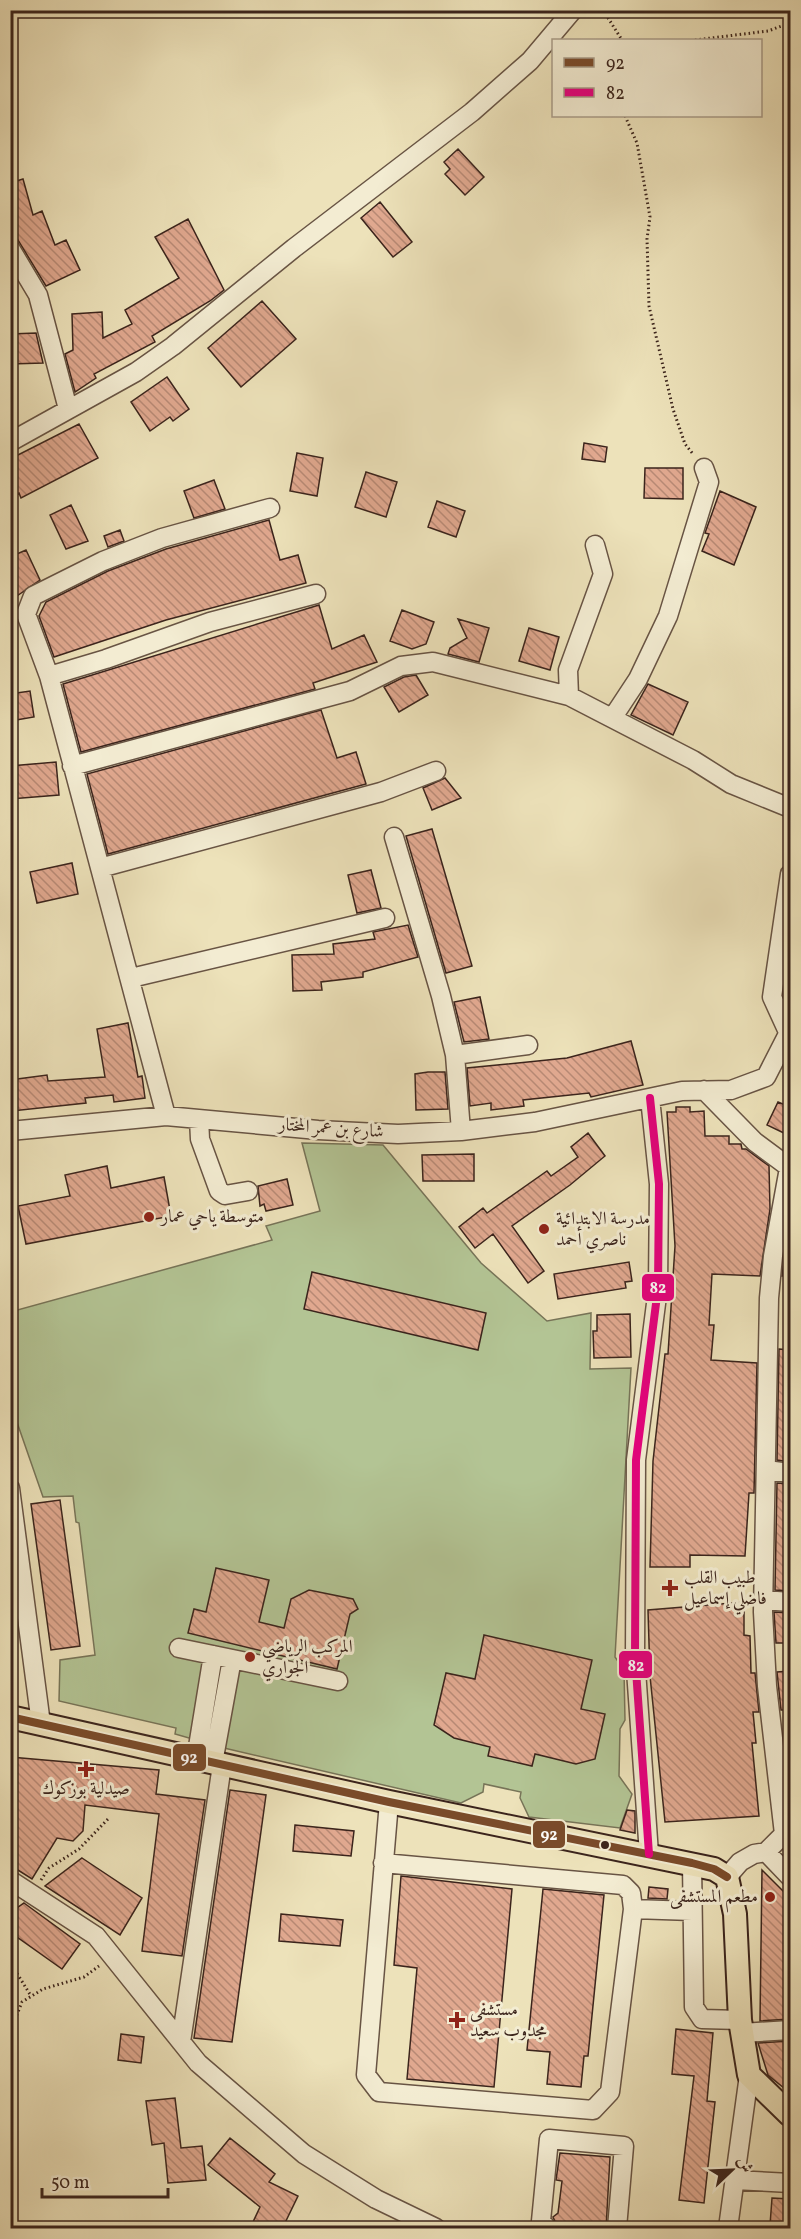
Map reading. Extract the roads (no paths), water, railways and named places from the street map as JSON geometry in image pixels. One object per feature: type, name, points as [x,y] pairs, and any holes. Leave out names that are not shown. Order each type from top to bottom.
[{"type":"main road","points":[[10,1718],[389,1802],[714,1869],[727,1877],[735,1914],[741,2026],[749,2075],[790,2115]]},
{"type":"street","points":[[10,442],[136,372],[236,298],[294,248],[472,112],[530,61],[573,10]]},
{"type":"street","points":[[10,248],[38,295],[68,409]]},
{"type":"street","points":[[613,717],[638,679],[668,616],[709,482],[704,468]]},
{"type":"street","points":[[166,1116],[132,978],[49,676],[26,614],[33,596],[103,561],[162,538],[270,508]]},
{"type":"street","points":[[569,696],[566,682],[568,670],[603,574],[595,545]]},
{"type":"street","points":[[49,676],[106,659],[210,622],[316,594]]},
{"type":"street","points":[[72,766],[350,691],[401,666],[433,662],[569,696],[613,717],[732,784],[790,808]]},
{"type":"street","points":[[100,868],[381,792],[436,771]]},
{"type":"street","points":[[394,837],[441,996],[455,1055],[461,1131]]},
{"type":"street","points":[[789,1031],[772,997],[790,874]]},
{"type":"street","points":[[132,978],[385,918]]},
{"type":"street","name":"شارع بن عمر المختار","points":[[10,1131],[166,1116],[318,1130],[399,1134],[461,1131],[535,1122],[682,1090],[731,1090],[766,1077],[789,1031]]},
{"type":"street","points":[[455,1055],[528,1046]]},
{"type":"street","points":[[704,1090],[754,1142],[790,1168],[772,1256],[769,1298],[763,1600],[767,1686],[787,1833],[766,1852],[754,1854],[740,1862],[727,1877]]},
{"type":"street","points":[[649,1854],[635,1644],[636,1460],[657,1288],[658,1184],[650,1098]]},
{"type":"street","points":[[199,1119],[200,1139],[219,1191],[225,1195],[248,1191]]},
{"type":"street","points":[[766,1470],[790,1473]]},
{"type":"street","points":[[10,1488],[41,1724]]},
{"type":"street","points":[[763,1600],[790,1602]]},
{"type":"street","points":[[179,1648],[339,1681]]},
{"type":"street","points":[[181,2042],[210,1762],[213,1656]]},
{"type":"street","points":[[210,1762],[232,1659]]},
{"type":"street","points":[[389,1802],[366,2075],[379,2092],[592,2110]]},
{"type":"street","points":[[766,1852],[790,1877]]},
{"type":"street","points":[[383,1863],[623,1885],[631,1893],[633,1910],[610,2092],[592,2110],[589,2143]]},
{"type":"street","points":[[693,1863],[694,2007],[702,2019],[741,2026],[790,2030]]},
{"type":"street","points":[[10,1880],[96,1936],[198,2063],[304,2154],[376,2199],[436,2229]]},
{"type":"street","points":[[633,1910],[692,1911]]},
{"type":"street","points":[[728,2229],[749,2075]]},
{"type":"street","points":[[547,2229],[541,2221],[549,2139],[624,2146],[617,2229]]},
{"type":"street","points":[[734,2180],[790,2183]]},
{"type":"place","name":"متوسطة ياحي عمار","points":[[149,1217]]},
{"type":"place","name":"مدرسة الابتدائية ناصري أحمد","points":[[544,1229]]},
{"type":"place","name":"طبيب القلب فاضلي إسماعيل","points":[[670,1588]]},
{"type":"place","name":"المركب الرياضي الجواري","points":[[250,1657]]},
{"type":"place","name":"صيدلية بوزكوك","points":[[86,1769]]},
{"type":"place","name":"مطعم المستشفى","points":[[770,1897]]},
{"type":"place","name":"مستشفى مجدوب سعيد","points":[[457,2020]]}]
